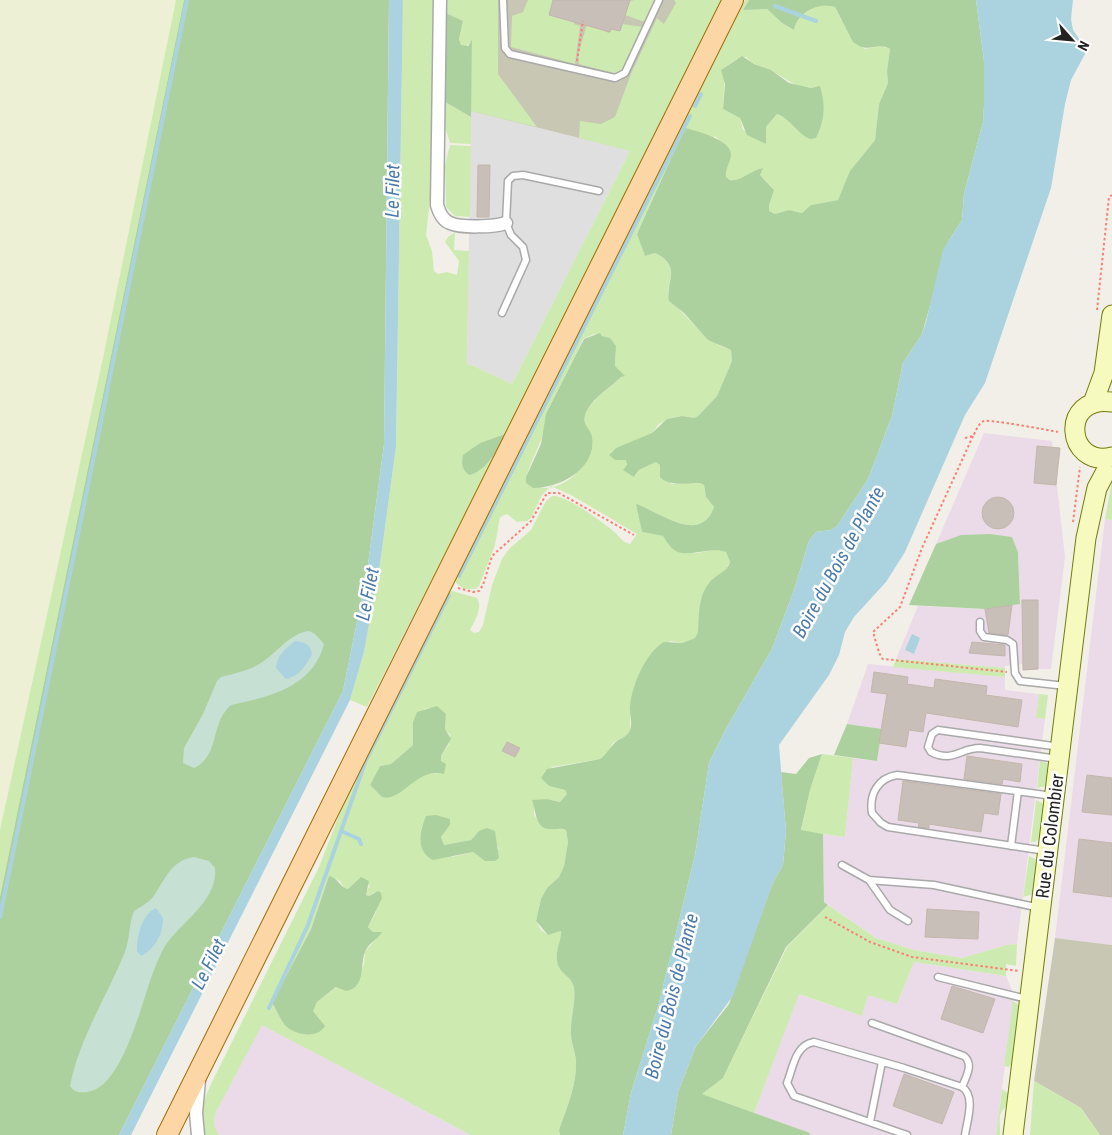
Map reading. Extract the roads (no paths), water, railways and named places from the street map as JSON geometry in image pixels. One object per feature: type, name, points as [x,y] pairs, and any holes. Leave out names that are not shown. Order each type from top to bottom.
[{"type":"main road","points":[[167,1135],[733,0]]},
{"type":"main road","points":[[1112,315],[1104,373],[1093,403],[1112,402]]},
{"type":"main road","points":[[1110,337],[1112,380]]},
{"type":"main road","name":"Rue du Colombier","points":[[1013,1135],[1086,538],[1090,473],[1083,450],[1075,435],[1074,426],[1082,411],[1093,403]]},
{"type":"main road","points":[[1083,450],[1098,458],[1112,459]]},
{"type":"main road","name":"Rue du Colombier","points":[[1086,538],[1097,488],[1112,459]]},
{"type":"street","points":[[440,0],[437,205],[440,214],[452,224],[496,226],[506,223]]},
{"type":"street","points":[[198,1135],[196,1113],[199,1070]]},
{"type":"lane","points":[[503,0],[507,52],[615,78],[623,76],[658,0]]},
{"type":"lane","points":[[502,313],[526,260],[523,247],[511,235],[506,223],[507,187],[513,176],[523,175],[599,191]]},
{"type":"lane","points":[[980,622],[980,631],[984,637],[1008,640],[1013,644],[1015,672],[1020,681],[1068,686]]},
{"type":"lane","points":[[938,730],[981,736],[1060,753],[980,748],[967,750],[949,757],[936,754],[928,747],[932,734],[938,730]]},
{"type":"lane","points":[[980,748],[981,736]]},
{"type":"lane","points":[[1048,851],[888,827],[881,824],[872,814],[873,794],[882,780],[897,775],[1054,796]]},
{"type":"lane","points":[[1011,846],[1018,791]]},
{"type":"lane","points":[[842,866],[869,880],[934,885],[1041,908]]},
{"type":"lane","points":[[869,880],[890,910],[908,921]]},
{"type":"lane","points":[[938,977],[995,993],[1031,1000]]},
{"type":"lane","points":[[872,1023],[964,1056],[969,1062],[969,1067],[962,1087]]},
{"type":"lane","points":[[907,1135],[794,1096],[787,1083],[798,1053],[808,1043],[814,1042],[962,1087],[967,1090],[970,1098],[965,1135]]},
{"type":"lane","points":[[870,1122],[882,1062]]},
{"type":"water","name":"Le Filet","points":[[389,0],[403,0],[396,447],[380,564],[364,652],[350,700],[131,1135],[119,1135],[343,691],[367,572],[384,444]]},
{"type":"water","name":"Boire du Bois de Plante","points":[[976,0],[1073,0],[1071,19],[1073,30],[1085,48],[1085,54],[1071,80],[1065,104],[1051,188],[985,383],[965,415],[905,552],[886,582],[854,617],[845,632],[839,655],[829,675],[779,745],[786,831],[783,865],[773,882],[733,996],[696,1046],[678,1092],[671,1135],[623,1135],[631,1093],[659,1003],[695,855],[709,763],[727,727],[772,649],[794,590],[809,541],[816,532],[831,530],[837,526],[868,479],[892,416],[903,363],[922,334],[926,322],[943,250],[962,220],[964,194],[983,122],[984,61]]},
{"type":"water","points":[[912,634],[920,638],[914,654],[905,650]]},
{"type":"water","points":[[295,641],[306,644],[312,654],[299,673],[286,679],[276,668],[277,663],[282,653]]},
{"type":"water","points":[[156,908],[163,918],[162,930],[155,945],[141,956],[137,951],[141,927],[143,921]]},
{"type":"waterway","points":[[0,917],[187,0]]},
{"type":"waterway","points":[[775,6],[816,21]]},
{"type":"waterway","points":[[695,106],[701,94]]},
{"type":"waterway","points":[[459,576],[690,116]]},
{"type":"waterway","points":[[269,1008],[308,925],[366,760],[449,595]]},
{"type":"waterway","points":[[341,831],[359,839],[361,844]]}]
